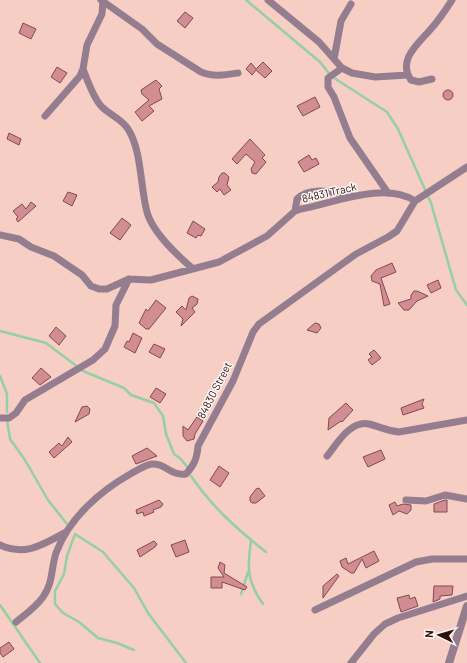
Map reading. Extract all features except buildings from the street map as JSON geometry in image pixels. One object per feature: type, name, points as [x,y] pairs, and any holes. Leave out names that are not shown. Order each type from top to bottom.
[{"type":"street","points":[[268,0],[319,42],[342,68],[352,73],[369,77],[408,75]]},
{"type":"street","points":[[432,79],[419,82],[412,80],[408,75],[408,55],[434,25],[452,0]]},
{"type":"street","points":[[45,116],[74,84],[83,69],[87,45],[102,14],[102,1]]},
{"type":"street","points":[[102,1],[142,28],[157,44],[201,72],[208,75],[218,76],[238,73]]},
{"type":"street","points":[[334,59],[341,21],[351,4]]},
{"type":"street","points":[[342,68],[328,78],[328,87],[334,97],[350,138],[388,193]]},
{"type":"street","points":[[83,69],[101,106],[122,122],[128,129],[133,140],[144,185],[147,213],[153,224],[169,246],[192,268]]},
{"type":"street","name":"84830 Street","points":[[16,622],[32,609],[46,592],[56,554],[66,532],[94,499],[108,487],[140,468],[152,464],[163,466],[170,473],[178,475],[186,474],[197,458],[198,446],[233,381],[253,332],[259,324],[351,257],[397,231],[415,201],[467,167]]},
{"type":"street","points":[[295,211],[297,199],[312,192],[328,192],[355,196]]},
{"type":"street","name":"84831 Track","points":[[129,279],[151,280],[219,262],[266,236],[295,211],[355,196],[388,193],[400,194],[415,201]]},
{"type":"street","points":[[0,235],[19,239],[31,247],[54,256],[82,274],[91,286],[99,289],[107,289],[129,279]]},
{"type":"street","points":[[0,418],[9,418],[16,413],[25,400],[93,360],[106,349],[115,326],[116,305],[129,279]]},
{"type":"street","points":[[327,456],[349,430],[357,425],[369,424],[389,431],[399,432],[467,420]]},
{"type":"street","points":[[406,500],[416,502],[426,501],[445,495],[467,499]]},
{"type":"street","points":[[0,545],[18,551],[34,549],[66,532]]},
{"type":"street","points":[[315,610],[416,562],[432,559],[467,559]]},
{"type":"street","points":[[351,663],[374,634],[385,624],[398,618],[467,596]]},
{"type":"street","points":[[449,663],[467,606]]},
{"type":"waterway","points":[[246,0],[320,62],[331,76],[387,112],[398,129],[431,203],[456,290],[467,305]]},
{"type":"waterway","points":[[0,331],[46,343],[83,371],[124,388],[131,395],[154,403],[163,416],[166,434],[174,454],[181,459],[188,468]]},
{"type":"waterway","points":[[0,376],[7,394],[7,412]]},
{"type":"waterway","points":[[7,420],[10,439],[25,460],[48,500],[67,524]]},
{"type":"waterway","points":[[191,476],[216,508],[266,552]]},
{"type":"waterway","points":[[134,650],[117,643],[98,638],[79,622],[63,613],[55,604],[55,591],[64,574],[67,556],[75,534],[103,552],[134,588],[148,613],[186,663]]},
{"type":"waterway","points":[[251,541],[249,559],[251,581],[263,604]]},
{"type":"waterway","points":[[241,594],[248,572]]},
{"type":"waterway","points":[[0,605],[40,663]]}]
